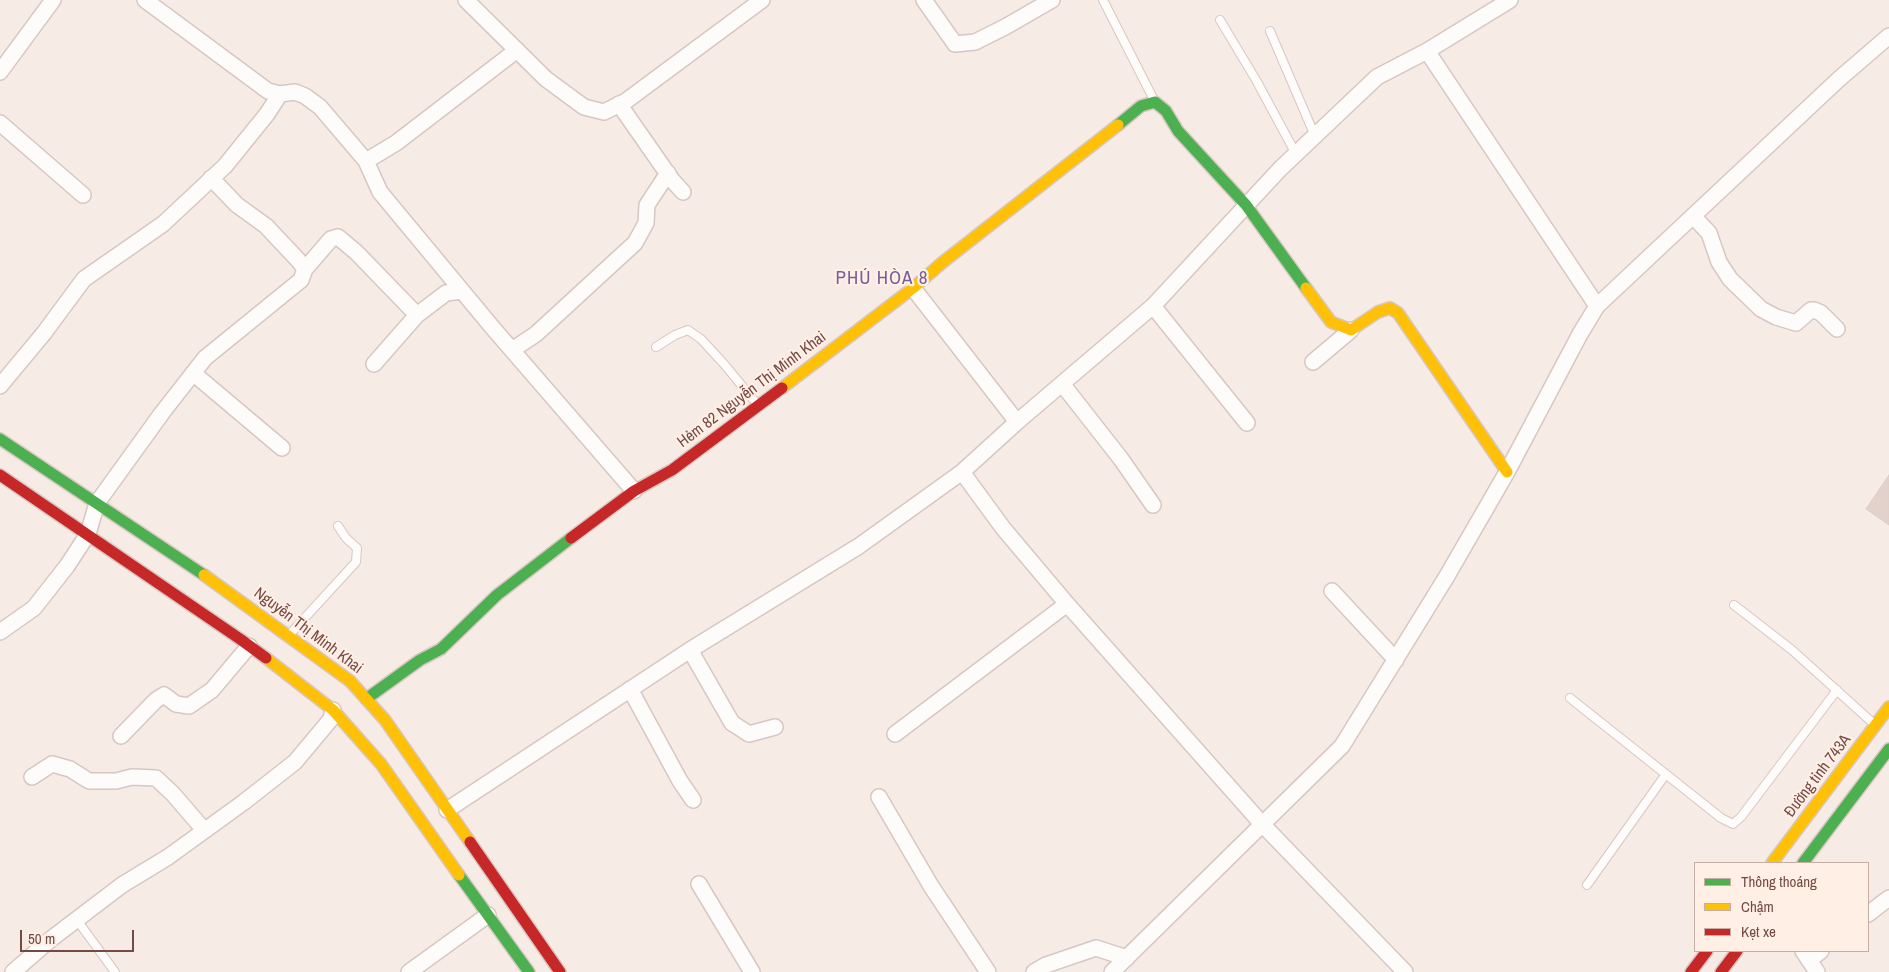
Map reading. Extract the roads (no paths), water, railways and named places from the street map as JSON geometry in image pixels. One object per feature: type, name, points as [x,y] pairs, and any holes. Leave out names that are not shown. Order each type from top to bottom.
[{"type":"main road","points":[[1155,102],[1166,111],[1178,130],[1246,205],[1331,322],[1351,330],[1378,312],[1390,308],[1398,313],[1507,472]]},
{"type":"main road","name":"Hẻm 82 Nguyễn Thị Minh Khai","points":[[366,699],[420,660],[441,649],[497,595],[634,491],[672,470],[758,406],[913,288],[943,262],[1141,106],[1155,102]]},
{"type":"main road","name":"Nguyễn Thị Minh Khai","points":[[0,439],[176,555],[350,681],[385,720],[409,753],[560,972]]},
{"type":"main road","points":[[0,475],[248,646],[333,710],[381,764],[528,972]]},
{"type":"main road","name":"Đường tỉnh 743A","points":[[1773,862],[1879,728],[1889,707]]},
{"type":"main road","points":[[1804,862],[1889,749]]},
{"type":"main road","points":[[1691,972],[1706,952]]},
{"type":"main road","points":[[1721,972],[1736,952]]},
{"type":"street","points":[[0,72],[53,0]]},
{"type":"street","points":[[145,0],[268,91],[280,94],[295,92],[305,96],[320,107],[366,161],[380,192],[512,350],[634,491]]},
{"type":"street","points":[[466,0],[546,79],[584,107],[604,112],[626,101],[762,0]]},
{"type":"street","points":[[924,0],[955,44],[975,42],[1052,0]]},
{"type":"street","points":[[447,810],[690,650],[859,546],[962,472],[1016,422],[1154,306],[1246,205],[1296,154],[1377,77],[1427,51],[1510,0]]},
{"type":"street","points":[[1112,972],[1342,746],[1447,576],[1507,472],[1580,334],[1597,306],[1839,79],[1889,36]]},
{"type":"street","points":[[366,161],[396,143],[517,50]]},
{"type":"street","points":[[1427,51],[1597,306]]},
{"type":"street","points":[[0,386],[44,333],[84,279],[163,224],[231,158],[267,114],[280,94]]},
{"type":"street","points":[[619,104],[668,173],[684,192]]},
{"type":"street","points":[[0,123],[83,195]]},
{"type":"street","points":[[512,350],[536,334],[635,243],[646,223],[647,205],[668,173]]},
{"type":"street","points":[[210,178],[237,205],[266,226],[304,269]]},
{"type":"street","points":[[1693,216],[1709,233],[1719,262],[1730,280],[1761,309],[1776,317],[1796,323],[1811,310],[1814,310],[1821,313],[1837,329]]},
{"type":"street","points":[[0,632],[34,608],[68,566],[88,534],[97,502],[205,358],[301,280],[304,269],[331,239],[338,237],[356,252],[417,314]]},
{"type":"street","points":[[913,288],[1016,422]]},
{"type":"street","points":[[374,364],[417,314],[446,292],[462,291]]},
{"type":"street","points":[[1154,306],[1247,423]]},
{"type":"street","points":[[1313,362],[1351,330]]},
{"type":"street","points":[[193,373],[282,448]]},
{"type":"street","points":[[1062,385],[1121,459],[1153,505]]},
{"type":"street","points":[[962,472],[1003,528],[1067,604],[1262,824],[1405,972]]},
{"type":"street","points":[[1332,591],[1396,660]]},
{"type":"street","points":[[895,734],[1067,604]]},
{"type":"street","points":[[121,736],[156,700],[164,695],[176,704],[189,706],[212,690],[248,646]]},
{"type":"street","points":[[690,650],[732,723],[749,734],[775,727]]},
{"type":"street","points":[[630,689],[693,800]]},
{"type":"street","points":[[13,972],[122,885],[168,857],[295,762],[331,719],[333,710]]},
{"type":"street","points":[[32,777],[52,764],[70,769],[89,781],[116,781],[132,776],[156,778],[173,794],[204,830]]},
{"type":"street","points":[[879,797],[931,886],[988,972]]},
{"type":"street","points":[[699,884],[752,972]]},
{"type":"street","points":[[1869,913],[1889,898]]},
{"type":"street","points":[[409,972],[488,915]]},
{"type":"street","points":[[1034,972],[1096,948],[1127,958]]},
{"type":"lane","points":[[1103,0],[1155,102]]},
{"type":"lane","points":[[1220,20],[1296,154]]},
{"type":"lane","points":[[1270,32],[1315,136]]},
{"type":"lane","points":[[656,347],[675,335],[688,330],[701,339],[758,406]]},
{"type":"lane","points":[[289,635],[356,562],[357,548],[346,538],[338,526]]},
{"type":"lane","points":[[1734,605],[1792,650],[1879,728]]},
{"type":"lane","points":[[1570,698],[1721,818],[1728,823],[1734,823],[1741,817],[1837,690]]},
{"type":"lane","points":[[1587,885],[1666,774]]},
{"type":"lane","points":[[77,920],[115,972]]},
{"type":"district","name":"PHÚ HÒA 8","points":[[882,279]]}]
